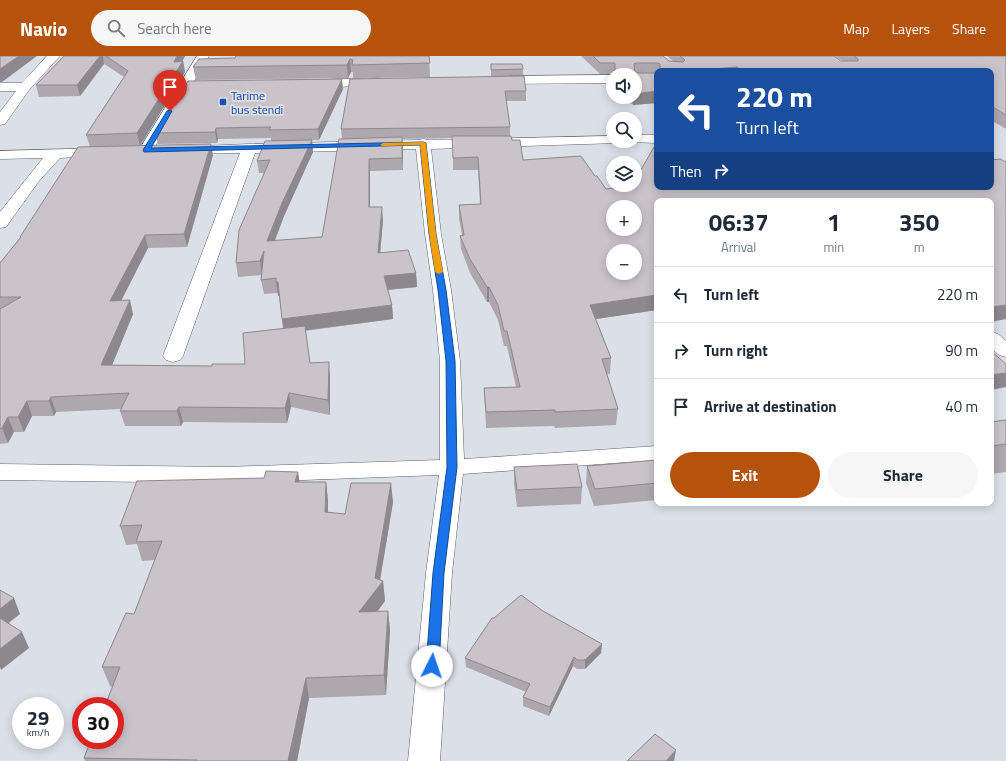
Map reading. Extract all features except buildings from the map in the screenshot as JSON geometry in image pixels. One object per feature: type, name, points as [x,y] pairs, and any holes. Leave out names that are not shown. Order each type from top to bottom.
[{"type":"street","points":[[0,121],[25,87],[54,56]]},
{"type":"street","points":[[146,150],[203,56]]},
{"type":"street","points":[[483,80],[606,79]]},
{"type":"street","points":[[304,84],[391,82]]},
{"type":"street","points":[[184,86],[200,86]]},
{"type":"street","points":[[0,87],[25,87]]},
{"type":"street","points":[[642,139],[654,139]]},
{"type":"street","points":[[131,151],[423,143],[548,143],[606,140]]},
{"type":"street","points":[[423,143],[432,234],[442,290],[450,361],[452,467],[439,573],[424,761]]},
{"type":"street","points":[[173,356],[249,148]]},
{"type":"street","points":[[0,155],[116,151]]},
{"type":"street","points":[[0,223],[34,178],[56,153]]},
{"type":"street","points":[[994,341],[1006,351]]},
{"type":"street","points":[[0,472],[223,475],[452,467],[654,453]]},
{"type":"slow traffic","points":[[383,145],[423,143],[432,234],[439,272]]},
{"type":"place","name":"Tarime bus stendi","points":[[223,102]]},
{"type":"route","points":[[170,111],[146,150],[423,143],[432,234],[442,290],[450,361],[452,467],[439,573],[432,666]]}]
